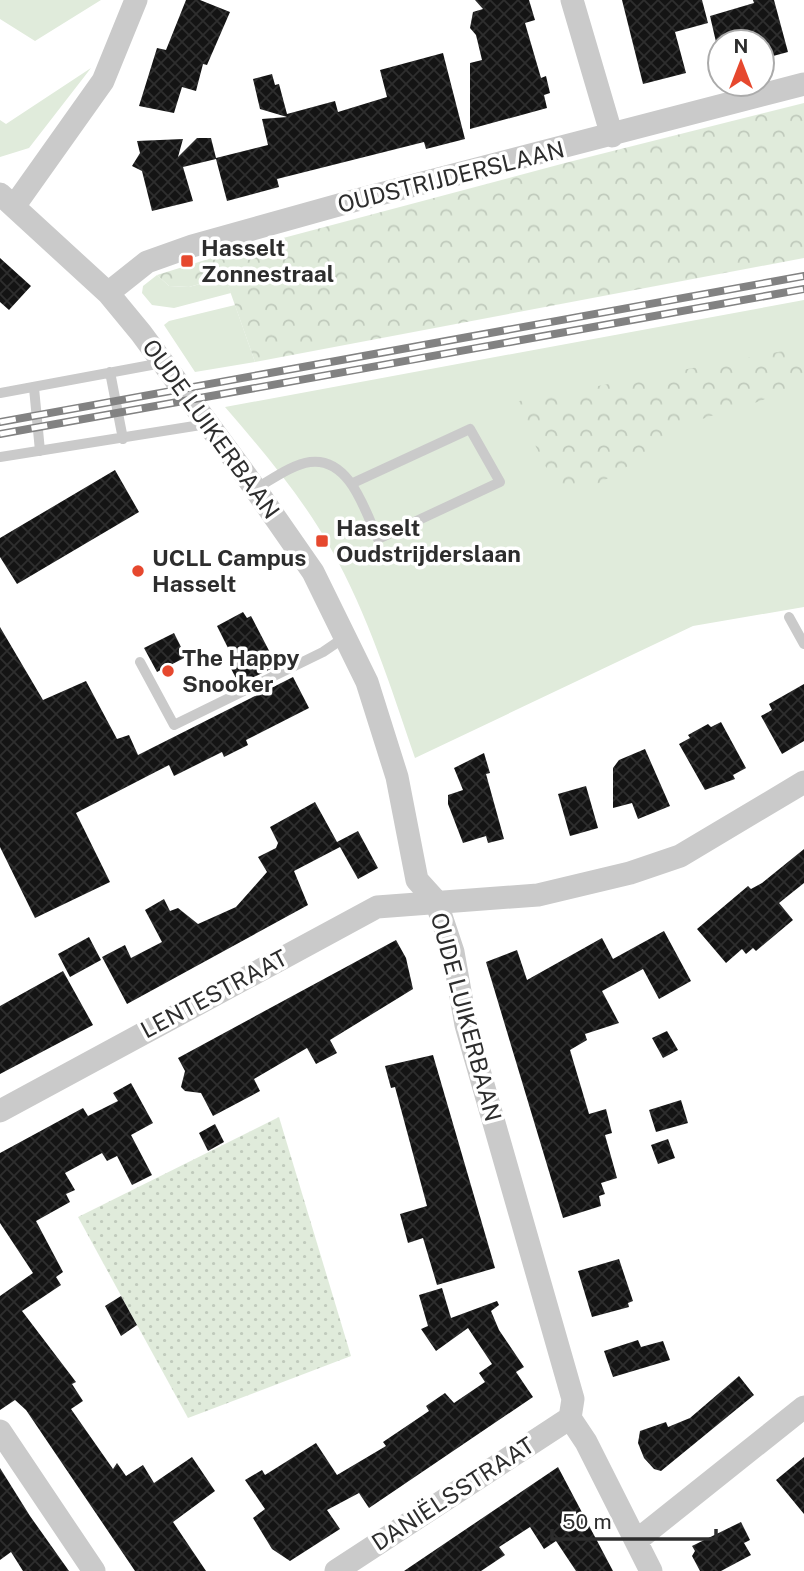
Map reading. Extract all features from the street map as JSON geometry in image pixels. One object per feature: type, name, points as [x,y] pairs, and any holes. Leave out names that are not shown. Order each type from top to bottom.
[{"type":"street","points":[[8,199],[103,81],[136,0]]},
{"type":"street","points":[[572,0],[612,135]]},
{"type":"street","name":"OUDSTRIJDERSLAAN","points":[[108,293],[147,262],[192,246],[352,201],[804,84]]},
{"type":"street","name":"OUDE LUIKERBAAN","points":[[8,199],[108,293],[162,363],[313,572],[367,682],[394,764],[418,880],[436,901],[453,953],[466,1025],[573,1399],[570,1418]]},
{"type":"street","name":"LENTESTRAAT","points":[[0,1111],[377,908],[436,901],[538,895],[630,873],[680,856],[804,782]]},
{"type":"street","points":[[636,1541],[804,1407]]},
{"type":"street","points":[[570,1418],[586,1442],[652,1571]]},
{"type":"street","name":"DANIËLSSTRAAT","points":[[336,1571],[570,1418]]},
{"type":"street","points":[[0,1431],[94,1571]]},
{"type":"lane","points":[[0,393],[162,363]]},
{"type":"lane","points":[[110,372],[123,439]]},
{"type":"lane","points":[[34,388],[40,451]]},
{"type":"lane","points":[[0,457],[207,424]]},
{"type":"lane","points":[[255,489],[308,462],[325,462],[354,484],[378,539],[500,482],[470,429],[354,484]]},
{"type":"lane","points":[[789,617],[804,645]]},
{"type":"lane","points":[[140,662],[174,725],[323,652],[345,637]]},
{"type":"green space","points":[[0,0],[101,0],[35,41],[0,19]]},
{"type":"green space","points":[[91,68],[29,148],[0,157],[0,120],[6,124]]},
{"type":"green space","points":[[804,103],[804,258],[255,362],[225,277],[189,287],[169,286],[157,275],[231,252],[565,163]]},
{"type":"green space","points":[[157,275],[169,286],[189,287],[225,277],[231,293],[174,308],[152,305],[142,293],[143,286]]},
{"type":"green space","points":[[804,300],[804,607],[693,626],[415,758],[368,625],[331,549],[295,493],[225,407]]},
{"type":"green space","points":[[235,305],[255,362],[195,372],[164,325],[169,321]]},
{"type":"green space","points":[[804,347],[804,374],[792,385],[765,399],[692,423],[613,476],[561,498],[514,402]]},
{"type":"green space","points":[[279,1117],[351,1356],[188,1418],[78,1217]]},
{"type":"building","points":[[186,0],[200,0],[230,12],[207,65],[203,64],[196,91],[182,87],[174,113],[139,106],[157,48],[166,50]]},
{"type":"building","points":[[475,0],[529,0],[535,20],[525,23],[541,78],[546,76],[550,93],[544,95],[547,108],[470,129],[470,63],[482,60],[476,35],[470,28],[473,12],[483,9]]},
{"type":"building","points":[[622,0],[702,0],[708,23],[675,32],[686,73],[643,84]]},
{"type":"building","points":[[753,0],[774,0],[788,52],[776,55],[776,28],[713,28],[710,16],[754,3]]},
{"type":"building","points":[[443,53],[465,139],[426,149],[424,142],[277,179],[279,187],[227,201],[216,159],[183,167],[193,201],[152,211],[142,171],[132,166],[140,153],[137,141],[183,139],[178,157],[197,138],[211,138],[216,158],[268,145],[262,119],[287,117],[260,109],[253,79],[272,74],[275,85],[279,84],[287,114],[335,101],[338,112],[387,97],[380,70]]},
{"type":"building","points":[[0,258],[31,286],[9,310],[0,302]]},
{"type":"building","points":[[115,470],[139,512],[17,584],[0,557],[0,538]]},
{"type":"building","points":[[243,612],[247,618],[251,616],[277,666],[239,684],[227,661],[232,656],[217,626]]},
{"type":"building","points":[[0,627],[43,700],[86,681],[117,739],[129,735],[138,755],[293,677],[309,708],[246,740],[248,745],[224,757],[222,752],[174,776],[169,765],[76,813],[110,882],[35,918],[0,847]]},
{"type":"building","name":"The Happy Snooker","points":[[174,633],[186,657],[157,672],[144,648]]},
{"type":"building","points":[[804,684],[804,741],[782,754],[761,716],[772,710],[769,704]]},
{"type":"building","points":[[721,722],[746,768],[733,775],[735,779],[705,790],[679,744],[690,738],[688,735],[708,724],[711,727]]},
{"type":"building","points":[[645,749],[670,806],[638,819],[632,803],[613,808],[613,768],[619,760]]},
{"type":"building","points":[[484,753],[490,773],[486,774],[504,839],[488,843],[486,836],[463,843],[448,804],[448,795],[463,790],[454,768]]},
{"type":"building","points":[[586,786],[598,828],[570,836],[558,794]]},
{"type":"building","points":[[315,802],[337,842],[358,831],[378,868],[358,879],[340,847],[294,871],[308,905],[127,1004],[102,957],[125,945],[131,958],[162,942],[145,910],[164,899],[170,911],[178,908],[198,924],[236,907],[267,872],[258,857],[276,848],[278,843],[270,827]]},
{"type":"building","points":[[804,849],[804,883],[779,903],[793,920],[756,951],[753,948],[746,954],[742,949],[726,963],[697,929],[748,886],[751,889],[762,883]]},
{"type":"building","points":[[664,931],[691,981],[659,999],[643,969],[602,991],[619,1023],[585,1034],[587,1040],[570,1050],[589,1114],[606,1109],[612,1133],[605,1135],[617,1178],[601,1183],[605,1194],[599,1196],[601,1206],[563,1218],[486,962],[517,950],[527,980],[602,938],[613,959]]},
{"type":"building","points":[[89,937],[101,960],[70,977],[58,954]]},
{"type":"building","points":[[396,940],[406,958],[413,989],[330,1040],[337,1053],[316,1064],[307,1048],[254,1079],[260,1091],[213,1116],[201,1093],[185,1091],[181,1087],[185,1071],[178,1058]]},
{"type":"building","points":[[63,971],[93,1025],[0,1074],[0,1006]]},
{"type":"building","points":[[667,1031],[678,1050],[663,1058],[652,1038]]},
{"type":"building","points":[[433,1055],[495,1268],[437,1285],[423,1238],[408,1243],[400,1214],[427,1206],[395,1087],[391,1088],[385,1066]]},
{"type":"building","points":[[131,1083],[153,1123],[131,1135],[152,1175],[132,1185],[117,1156],[107,1161],[102,1153],[65,1173],[75,1190],[66,1194],[70,1202],[36,1221],[63,1272],[56,1277],[61,1285],[22,1311],[76,1382],[72,1384],[83,1401],[71,1409],[113,1469],[117,1463],[126,1476],[143,1465],[154,1483],[192,1457],[215,1491],[173,1522],[206,1571],[135,1571],[26,1410],[15,1400],[0,1410],[0,1296],[33,1273],[0,1223],[0,1153],[83,1108],[88,1116],[118,1101],[113,1093]]},
{"type":"building","points":[[681,1100],[688,1123],[656,1132],[649,1110]]},
{"type":"building","points":[[215,1124],[224,1142],[208,1151],[199,1133]]},
{"type":"building","points":[[668,1139],[675,1158],[658,1164],[651,1145]]},
{"type":"building","points":[[619,1259],[633,1301],[628,1303],[629,1307],[592,1317],[578,1271]]},
{"type":"building","points":[[442,1288],[451,1318],[497,1301],[499,1305],[491,1311],[499,1330],[524,1367],[516,1372],[533,1397],[369,1508],[359,1493],[327,1510],[340,1529],[290,1561],[272,1549],[253,1518],[265,1509],[245,1480],[262,1470],[265,1475],[316,1443],[337,1475],[386,1446],[383,1442],[429,1411],[426,1406],[445,1393],[454,1403],[485,1382],[479,1373],[492,1364],[468,1328],[436,1351],[421,1329],[428,1326],[419,1295]]},
{"type":"building","points":[[121,1296],[137,1325],[121,1336],[105,1306]]},
{"type":"building","points":[[638,1340],[641,1347],[663,1341],[670,1360],[613,1377],[604,1351]]},
{"type":"building","points":[[739,1376],[754,1395],[661,1471],[654,1469],[644,1458],[638,1443],[640,1431],[666,1422],[668,1427],[690,1418]]},
{"type":"building","points":[[804,1457],[804,1514],[776,1480]]},
{"type":"building","points":[[558,1467],[613,1571],[576,1571],[556,1541],[544,1549],[530,1527],[499,1547],[505,1555],[481,1571],[404,1571]]},
{"type":"building","points":[[0,1468],[69,1571],[23,1571],[11,1552],[0,1560]]},
{"type":"building","points":[[741,1522],[750,1540],[744,1543],[751,1555],[721,1571],[700,1571],[692,1556],[695,1551],[692,1546]]},
{"type":"railway","points":[[0,422],[804,276]]},
{"type":"railway","points":[[0,434],[804,289]]},
{"type":"place","name":"Hasselt Zonnestraal","points":[[187,261]]},
{"type":"place","name":"Hasselt Oudstrijderslaan","points":[[322,541]]},
{"type":"place","name":"UCLL Campus Hasselt","points":[[138,571]]},
{"type":"place","name":"The Happy Snooker","points":[[168,671]]}]
